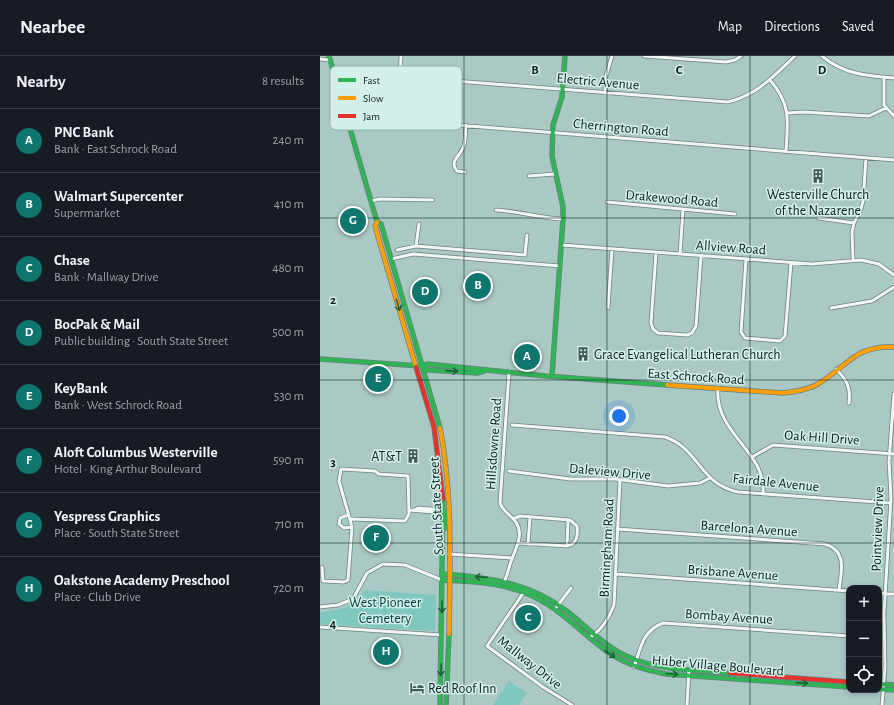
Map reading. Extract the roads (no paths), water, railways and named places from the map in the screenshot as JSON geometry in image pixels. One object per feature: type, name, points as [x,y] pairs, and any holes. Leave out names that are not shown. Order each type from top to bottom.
[{"type":"street","points":[[401,56],[401,66]]},
{"type":"street","points":[[552,376],[562,245],[563,207],[552,156],[553,132],[563,90],[565,56]]},
{"type":"street","points":[[605,93],[606,76],[612,56]]},
{"type":"street","points":[[644,56],[726,62],[735,60],[741,56]]},
{"type":"street","name":"Electric Avenue","points":[[462,82],[728,102],[752,94],[770,80],[794,56]]},
{"type":"street","points":[[822,56],[832,65],[850,73],[894,78]]},
{"type":"street","points":[[320,59],[330,58]]},
{"type":"street","points":[[884,77],[883,98],[886,108],[894,116]]},
{"type":"street","points":[[770,80],[782,95],[787,114],[786,151]]},
{"type":"street","points":[[787,114],[808,112],[869,116],[886,108]]},
{"type":"street","name":"Cherrington Road","points":[[462,126],[894,160]]},
{"type":"street","points":[[465,172],[458,171],[454,164],[456,157],[464,145],[466,126]]},
{"type":"street","name":"South State Street","points":[[350,130],[371,201],[385,261],[436,437],[450,536],[450,636],[446,705]]},
{"type":"street","points":[[853,260],[852,232],[854,222],[861,209],[863,201],[866,158]]},
{"type":"street","points":[[529,176],[555,174]]},
{"type":"street","points":[[371,201],[379,199],[433,200]]},
{"type":"street","name":"Drakewood Road","points":[[607,202],[735,214]]},
{"type":"street","points":[[496,210],[516,211],[538,217],[563,219]]},
{"type":"street","points":[[680,254],[683,210]]},
{"type":"street","points":[[818,218],[854,222]]},
{"type":"street","name":"South State Street","points":[[376,224],[381,224],[442,436],[449,497],[446,512],[442,574],[440,705]]},
{"type":"street","points":[[416,246],[419,224]]},
{"type":"street","points":[[378,235],[383,241],[387,257],[391,260],[413,254],[560,266]]},
{"type":"street","points":[[397,250],[416,246],[525,255],[526,235]]},
{"type":"street","name":"Allview Road","points":[[562,245],[791,263],[824,264],[853,260],[879,264],[894,275]]},
{"type":"street","points":[[608,308],[612,249]]},
{"type":"street","points":[[656,253],[651,324],[653,330],[658,333],[687,335],[692,333],[696,326],[701,256]]},
{"type":"street","points":[[746,259],[741,332],[745,338],[763,340],[780,341],[785,336],[791,263]]},
{"type":"street","points":[[385,261],[389,264],[396,289],[401,296]]},
{"type":"street","points":[[831,308],[872,301],[894,287]]},
{"type":"street","points":[[403,323],[406,326],[417,362],[421,366]]},
{"type":"street","name":"East Schrock Road","points":[[320,359],[415,365],[421,366],[428,370],[477,373],[484,371],[783,393],[797,392],[816,385],[850,357],[865,350],[877,347],[894,347]]},
{"type":"street","points":[[836,369],[846,380],[850,389],[849,403]]},
{"type":"street","name":"Hillsdowne Road","points":[[509,373],[500,498],[503,509],[517,524],[519,543]]},
{"type":"street","points":[[718,388],[718,406],[722,418],[759,468],[762,479],[763,494]]},
{"type":"street","name":"Pointview Drive","points":[[882,673],[885,639],[885,594],[891,503],[889,453],[894,394]]},
{"type":"street","points":[[428,406],[433,414],[437,432],[442,436]]},
{"type":"street","name":"Fairdale Avenue","points":[[512,425],[665,437],[686,448],[716,484],[730,490],[763,494],[891,503]]},
{"type":"street","points":[[436,437],[439,439],[444,478],[448,486]]},
{"type":"street","name":"Oak Hill Drive","points":[[752,457],[760,451],[773,445],[894,454]]},
{"type":"street","points":[[322,567],[323,581],[347,581],[349,574],[352,527],[351,519],[348,515],[342,494],[342,487],[339,481],[340,472],[343,468],[375,470],[379,474],[408,476],[409,510],[408,517],[403,522],[351,519]]},
{"type":"street","name":"Daleview Drive","points":[[509,471],[570,479],[620,480],[668,486],[700,483],[710,478]]},
{"type":"street","points":[[442,480],[446,494],[449,497]]},
{"type":"street","name":"Birmingham Road","points":[[590,639],[610,614],[614,605],[620,480]]},
{"type":"street","points":[[409,510],[418,508],[446,512]]},
{"type":"street","points":[[348,515],[340,518],[339,524],[344,528],[352,527]]},
{"type":"street","points":[[505,580],[512,558],[519,543],[566,546],[574,544],[578,534],[577,526],[574,522],[568,520],[516,516],[513,519]]},
{"type":"street","points":[[528,544],[530,517]]},
{"type":"street","points":[[566,546],[568,520]]},
{"type":"street","name":"Barcelona Avenue","points":[[617,529],[825,544],[833,546],[840,555],[839,590]]},
{"type":"street","points":[[449,554],[512,558]]},
{"type":"street","points":[[320,607],[338,605],[352,599],[367,573],[383,564],[405,565],[442,580]]},
{"type":"street","points":[[432,576],[442,574]]},
{"type":"street","name":"Huber Village Boulevard","points":[[442,574],[505,580],[532,590],[558,605],[613,650],[636,662],[656,667],[846,682]]},
{"type":"street","name":"Brisbane Avenue","points":[[616,574],[846,591]]},
{"type":"street","name":"Huber Village Boulevard","points":[[442,580],[489,583],[524,592],[555,609],[590,639],[613,656],[634,667],[655,672],[846,687]]},
{"type":"street","points":[[555,609],[571,588]]},
{"type":"street","name":"Mallway Drive","points":[[524,592],[487,646],[560,699],[572,705]]},
{"type":"street","points":[[882,594],[894,594]]},
{"type":"street","name":"Bombay Avenue","points":[[634,667],[647,633],[663,623],[846,636]]},
{"type":"street","points":[[320,627],[442,635]]},
{"type":"street","points":[[686,705],[689,670]]},
{"type":"street","points":[[882,684],[894,685]]},
{"type":"street","points":[[882,689],[894,690]]},
{"type":"street","name":"Pointview Drive","points":[[881,693],[882,705]]},
{"type":"place","name":"Westerville Church of the Nazarene","points":[[818,176]]},
{"type":"place","name":"Yespress Graphics","points":[[353,221]]},
{"type":"place","name":"Walmart Supercenter","points":[[478,286]]},
{"type":"place","name":"BocPak & Mail","points":[[425,292]]},
{"type":"place","name":"Grace Evangelical Lutheran Church","points":[[583,354]]},
{"type":"place","name":"PNC Bank","points":[[527,357]]},
{"type":"place","name":"KeyBank","points":[[378,379]]},
{"type":"place","name":"AT&T","points":[[413,456]]},
{"type":"place","name":"Aloft Columbus Westerville","points":[[376,538]]},
{"type":"place","name":"Chase","points":[[528,618]]},
{"type":"place","name":"Oakstone Academy Preschool","points":[[386,652]]},
{"type":"place","name":"Red Roof Inn","points":[[417,688]]},
{"type":"park label","name":"West Pioneer Cemetery","points":[[385,610]]}]
